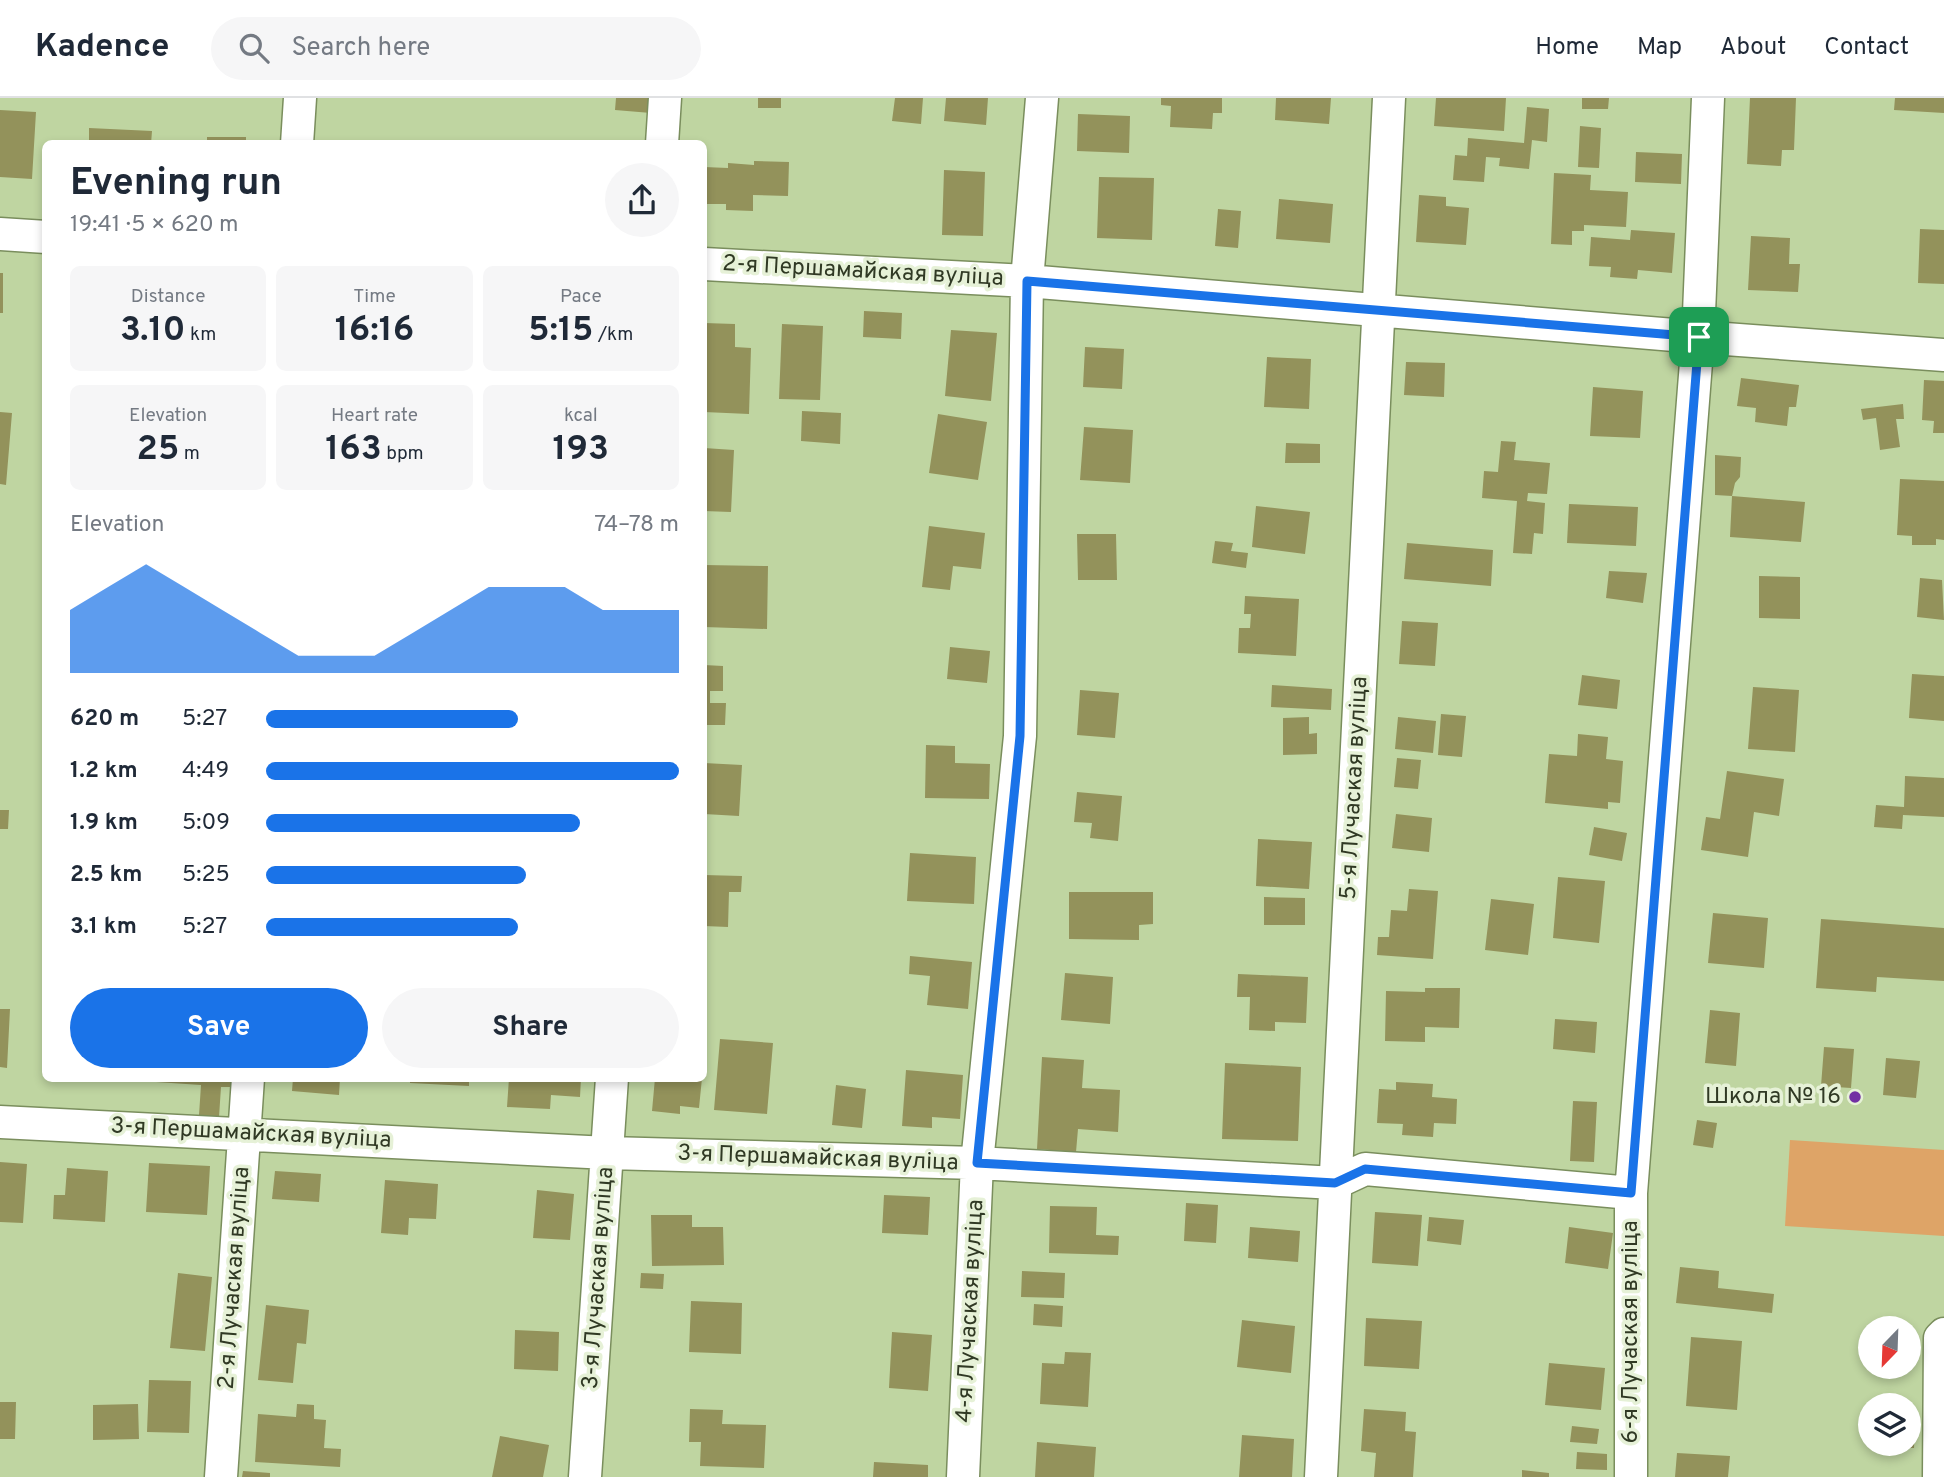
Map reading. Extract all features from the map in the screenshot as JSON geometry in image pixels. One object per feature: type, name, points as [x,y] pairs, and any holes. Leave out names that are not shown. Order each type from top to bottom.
[{"type":"street","points":[[298,140],[300,98]]},
{"type":"street","points":[[662,140],[664,98]]},
{"type":"street","name":"4-я Лучаская вуліца","points":[[963,1477],[977,1163],[1020,736],[1027,281],[1042,98]]},
{"type":"street","name":"5-я Лучаская вуліца","points":[[1321,1477],[1389,98]]},
{"type":"street","name":"6-я Лучаская вуліца","points":[[1631,1477],[1631,1193],[1699,337],[1708,98]]},
{"type":"street","points":[[0,234],[42,237]]},
{"type":"street","name":"2-я Першамайская вуліца","points":[[707,264],[1027,281],[1944,355]]},
{"type":"street","name":"2-я Лучаская вуліца","points":[[221,1477],[248,1082]]},
{"type":"street","name":"3-я Лучаская вуліца","points":[[585,1477],[612,1082]]},
{"type":"street","name":"3-я Першамайская вуліца","points":[[0,1122],[608,1153],[977,1163],[1335,1183],[1365,1169],[1631,1193]]},
{"type":"street","points":[[1939,1477],[1942,1336]]},
{"type":"shaded area","points":[[1790,1140],[1944,1150],[1944,1236],[1785,1226]]},
{"type":"building","points":[[616,98],[653,98],[651,113],[615,110]]},
{"type":"building","points":[[758,98],[781,98],[781,108],[758,108]]},
{"type":"building","points":[[895,98],[923,98],[921,124],[892,121]]},
{"type":"building","points":[[946,98],[988,98],[986,125],[944,121]]},
{"type":"building","points":[[1161,98],[1222,98],[1222,113],[1213,113],[1212,129],[1170,127],[1171,106],[1161,105]]},
{"type":"building","points":[[1276,98],[1331,98],[1329,124],[1275,120]]},
{"type":"building","points":[[1436,98],[1506,98],[1504,131],[1434,126]]},
{"type":"building","points":[[1582,98],[1609,98],[1608,109],[1582,109]]},
{"type":"building","points":[[1750,98],[1796,98],[1794,150],[1782,150],[1781,166],[1747,164]]},
{"type":"building","points":[[1895,98],[1944,98],[1944,113],[1894,110]]},
{"type":"building","points":[[1527,107],[1549,109],[1547,142],[1532,140],[1529,169],[1499,166],[1500,158],[1486,157],[1484,182],[1453,180],[1455,155],[1467,156],[1468,138],[1524,143]]},
{"type":"building","points":[[0,110],[36,112],[32,179],[0,177]]},
{"type":"building","points":[[1078,114],[1130,116],[1129,153],[1077,151]]},
{"type":"building","points":[[1580,126],[1601,128],[1599,168],[1578,167]]},
{"type":"building","points":[[89,128],[152,131],[151,140],[89,140]]},
{"type":"building","points":[[207,137],[246,137],[246,140],[207,140]]},
{"type":"building","points":[[1636,152],[1682,154],[1681,184],[1635,182]]},
{"type":"building","points":[[754,161],[789,162],[788,196],[753,195],[753,211],[726,210],[726,204],[707,204],[707,167],[728,168],[728,163],[754,165]]},
{"type":"building","points":[[944,170],[985,172],[983,236],[942,235]]},
{"type":"building","points":[[1554,173],[1591,175],[1590,190],[1628,192],[1626,227],[1584,225],[1584,231],[1572,231],[1572,245],[1551,244]]},
{"type":"building","points":[[1099,177],[1154,178],[1152,240],[1097,238]]},
{"type":"building","points":[[1419,195],[1446,197],[1446,206],[1469,208],[1466,245],[1416,242]]},
{"type":"building","points":[[1279,199],[1333,204],[1330,243],[1276,239]]},
{"type":"building","points":[[1218,209],[1241,211],[1238,248],[1215,246]]},
{"type":"building","points":[[1920,229],[1944,230],[1944,284],[1918,283]]},
{"type":"building","points":[[1631,230],[1675,233],[1672,273],[1638,270],[1637,279],[1610,277],[1611,267],[1589,266],[1591,237],[1630,240]]},
{"type":"building","points":[[1751,236],[1790,238],[1789,264],[1800,264],[1798,292],[1748,290]]},
{"type":"building","points":[[0,273],[3,273],[3,313],[0,313]]},
{"type":"building","points":[[864,311],[902,313],[901,339],[863,337]]},
{"type":"building","points":[[707,323],[735,324],[735,347],[751,348],[749,414],[707,412]]},
{"type":"building","points":[[782,324],[823,326],[820,400],[779,399]]},
{"type":"building","points":[[951,330],[997,333],[991,401],[945,396]]},
{"type":"building","points":[[1085,347],[1124,349],[1122,389],[1083,387]]},
{"type":"building","points":[[1267,357],[1311,359],[1309,409],[1264,407]]},
{"type":"building","points":[[1406,362],[1445,363],[1444,397],[1404,395]]},
{"type":"building","points":[[1741,378],[1799,385],[1796,407],[1789,407],[1787,426],[1755,422],[1756,408],[1737,406]]},
{"type":"building","points":[[1924,380],[1944,381],[1944,433],[1933,433],[1934,421],[1922,420]]},
{"type":"building","points":[[1593,387],[1643,391],[1640,438],[1590,436]]},
{"type":"building","points":[[1903,404],[1904,419],[1896,419],[1900,447],[1880,450],[1876,418],[1863,420],[1861,409]]},
{"type":"building","points":[[802,411],[841,413],[840,444],[801,441]]},
{"type":"building","points":[[0,412],[12,413],[6,485],[0,484]]},
{"type":"building","points":[[938,414],[987,422],[978,480],[929,473]]},
{"type":"building","points":[[1084,427],[1133,430],[1130,483],[1080,480]]},
{"type":"building","points":[[1501,441],[1516,442],[1514,460],[1550,463],[1547,494],[1528,493],[1527,501],[1545,503],[1543,534],[1534,533],[1532,554],[1513,553],[1517,501],[1482,498],[1484,471],[1498,472]]},
{"type":"building","points":[[1286,443],[1320,444],[1320,463],[1285,463]]},
{"type":"building","points":[[707,448],[734,450],[731,512],[707,511]]},
{"type":"building","points":[[1715,455],[1741,457],[1740,477],[1735,483],[1732,496],[1715,495]]},
{"type":"building","points":[[1900,479],[1944,481],[1944,540],[1936,539],[1936,545],[1912,545],[1912,536],[1897,535]]},
{"type":"building","points":[[1732,496],[1805,502],[1801,542],[1730,537]]},
{"type":"building","points":[[1569,504],[1638,507],[1636,546],[1567,543]]},
{"type":"building","points":[[1256,506],[1310,512],[1305,554],[1252,547]]},
{"type":"building","points":[[929,526],[985,533],[981,569],[953,566],[950,590],[922,587]]},
{"type":"building","points":[[1077,534],[1116,534],[1117,580],[1078,580]]},
{"type":"building","points":[[1215,541],[1233,543],[1231,551],[1248,553],[1246,568],[1212,563]]},
{"type":"building","points":[[1407,543],[1493,550],[1491,586],[1404,579]]},
{"type":"building","points":[[707,565],[768,566],[767,629],[707,627]]},
{"type":"building","points":[[1609,571],[1647,573],[1643,603],[1606,598]]},
{"type":"building","points":[[1759,576],[1800,577],[1800,619],[1759,618]]},
{"type":"building","points":[[1920,578],[1942,580],[1944,620],[1917,617]]},
{"type":"building","points":[[1245,596],[1299,599],[1296,656],[1238,653],[1239,628],[1250,628],[1251,614],[1244,614]]},
{"type":"building","points":[[1402,621],[1438,623],[1435,666],[1399,664]]},
{"type":"building","points":[[950,647],[990,651],[987,683],[947,679]]},
{"type":"building","points":[[707,665],[723,666],[723,691],[710,691],[710,703],[726,703],[725,725],[707,725]]},
{"type":"building","points":[[1912,674],[1944,676],[1944,721],[1909,718]]},
{"type":"building","points":[[1582,675],[1620,680],[1617,709],[1578,705]]},
{"type":"building","points":[[1272,685],[1332,689],[1331,710],[1271,707]]},
{"type":"building","points":[[1753,687],[1799,690],[1795,752],[1748,749]]},
{"type":"building","points":[[1080,690],[1119,693],[1115,738],[1077,735]]},
{"type":"building","points":[[1441,714],[1466,716],[1462,757],[1438,755]]},
{"type":"building","points":[[1309,717],[1309,734],[1317,733],[1317,754],[1283,755],[1283,718]]},
{"type":"building","points":[[1398,717],[1436,721],[1433,753],[1395,749]]},
{"type":"building","points":[[1578,734],[1608,737],[1606,759],[1623,761],[1620,803],[1608,802],[1608,809],[1545,803],[1549,754],[1577,756]]},
{"type":"building","points":[[926,745],[955,746],[955,763],[990,764],[989,799],[925,798]]},
{"type":"building","points":[[1397,758],[1421,760],[1418,789],[1394,787]]},
{"type":"building","points":[[707,763],[742,765],[739,816],[707,814]]},
{"type":"building","points":[[1727,771],[1784,779],[1779,816],[1754,812],[1748,857],[1701,850],[1706,817],[1720,819]]},
{"type":"building","points":[[1905,776],[1944,778],[1944,817],[1903,815],[1902,829],[1874,827],[1876,805],[1904,807]]},
{"type":"building","points":[[1077,792],[1122,796],[1118,841],[1090,838],[1092,823],[1074,822]]},
{"type":"building","points":[[0,810],[9,810],[8,829],[0,829]]},
{"type":"building","points":[[1396,814],[1432,818],[1429,852],[1392,848]]},
{"type":"building","points":[[1594,827],[1627,833],[1622,861],[1589,855]]},
{"type":"building","points":[[1258,839],[1312,842],[1309,889],[1256,886]]},
{"type":"building","points":[[910,853],[976,857],[974,904],[907,901]]},
{"type":"building","points":[[707,875],[742,876],[741,892],[729,892],[728,927],[707,926]]},
{"type":"building","points":[[1558,877],[1605,881],[1599,943],[1553,938]]},
{"type":"building","points":[[1409,889],[1438,891],[1433,959],[1377,955],[1378,937],[1389,937],[1391,910],[1407,911]]},
{"type":"building","points":[[1069,892],[1153,892],[1153,924],[1139,925],[1139,940],[1069,939]]},
{"type":"building","points":[[1264,897],[1305,898],[1305,925],[1264,925]]},
{"type":"building","points":[[1491,899],[1534,904],[1528,955],[1485,950]]},
{"type":"building","points":[[1713,913],[1768,918],[1764,968],[1708,963]]},
{"type":"building","points":[[1821,919],[1944,928],[1944,981],[1877,977],[1876,992],[1816,988]]},
{"type":"building","points":[[910,956],[972,962],[968,1009],[927,1005],[930,976],[909,974]]},
{"type":"building","points":[[1065,973],[1113,977],[1110,1024],[1061,1020]]},
{"type":"building","points":[[1238,974],[1308,977],[1306,1023],[1275,1022],[1275,1031],[1249,1030],[1250,997],[1237,997]]},
{"type":"building","points":[[1425,988],[1460,988],[1459,1028],[1425,1027],[1425,1042],[1385,1041],[1386,991],[1425,992]]},
{"type":"building","points":[[0,1009],[10,1009],[7,1068],[0,1067]]},
{"type":"building","points":[[1710,1010],[1740,1013],[1736,1066],[1705,1063]]},
{"type":"building","points":[[1555,1019],[1597,1022],[1595,1053],[1553,1049]]},
{"type":"building","points":[[720,1039],[773,1043],[767,1114],[714,1110]]},
{"type":"building","points":[[1824,1047],[1854,1049],[1851,1088],[1821,1086]]},
{"type":"building","points":[[1042,1057],[1084,1060],[1082,1088],[1120,1090],[1118,1132],[1078,1129],[1076,1152],[1037,1149]]},
{"type":"building","points":[[1886,1058],[1920,1061],[1916,1098],[1883,1095]]},
{"type":"building","points":[[1225,1063],[1301,1067],[1298,1141],[1222,1139]]},
{"type":"building","points":[[906,1070],[963,1075],[960,1119],[932,1117],[932,1128],[902,1126]]},
{"type":"building","points":[[156,1082],[232,1082],[232,1087],[221,1087],[219,1117],[199,1115],[201,1085]]},
{"type":"building","points":[[293,1082],[340,1082],[339,1095],[292,1091]]},
{"type":"building","points":[[469,1082],[469,1086],[410,1083]]},
{"type":"building","points":[[509,1082],[581,1082],[580,1097],[551,1095],[550,1109],[507,1107]]},
{"type":"building","points":[[655,1082],[702,1082],[699,1108],[680,1106],[680,1114],[652,1111]]},
{"type":"building","points":[[1396,1082],[1433,1084],[1432,1097],[1457,1099],[1456,1124],[1434,1123],[1433,1137],[1402,1135],[1403,1124],[1377,1123],[1379,1089],[1396,1090]]},
{"type":"building","points":[[836,1085],[866,1089],[862,1128],[832,1125]]},
{"type":"building","points":[[1573,1101],[1597,1102],[1594,1162],[1570,1161]]},
{"type":"building","points":[[1697,1120],[1717,1123],[1713,1148],[1693,1145]]},
{"type":"building","points":[[0,1162],[27,1164],[23,1223],[0,1222]]},
{"type":"building","points":[[149,1163],[210,1166],[207,1215],[146,1212]]},
{"type":"building","points":[[67,1168],[108,1171],[105,1222],[53,1219],[54,1195],[65,1195]]},
{"type":"building","points":[[275,1171],[321,1174],[319,1202],[272,1199]]},
{"type":"building","points":[[385,1180],[438,1184],[436,1219],[409,1218],[408,1235],[381,1233]]},
{"type":"building","points":[[537,1190],[574,1194],[570,1240],[533,1238]]},
{"type":"building","points":[[884,1195],[930,1197],[928,1235],[882,1233]]},
{"type":"building","points":[[1186,1203],[1218,1205],[1216,1243],[1184,1241]]},
{"type":"building","points":[[1050,1206],[1097,1207],[1096,1235],[1119,1236],[1118,1255],[1049,1253]]},
{"type":"building","points":[[1375,1212],[1422,1215],[1418,1266],[1372,1263]]},
{"type":"building","points":[[651,1215],[692,1215],[692,1227],[723,1227],[724,1265],[652,1266]]},
{"type":"building","points":[[1429,1217],[1464,1220],[1461,1245],[1427,1241]]},
{"type":"building","points":[[1250,1227],[1300,1231],[1298,1262],[1248,1258]]},
{"type":"building","points":[[1569,1227],[1613,1233],[1608,1269],[1565,1263]]},
{"type":"building","points":[[1680,1267],[1719,1271],[1718,1288],[1774,1294],[1772,1313],[1676,1303]]},
{"type":"building","points":[[1022,1271],[1065,1273],[1064,1298],[1021,1297]]},
{"type":"building","points":[[178,1273],[212,1277],[205,1351],[170,1348]]},
{"type":"building","points":[[641,1273],[664,1274],[663,1289],[640,1288]]},
{"type":"building","points":[[691,1301],[742,1303],[741,1354],[689,1352]]},
{"type":"building","points":[[1034,1304],[1063,1306],[1062,1327],[1033,1325]]},
{"type":"building","points":[[266,1305],[309,1310],[306,1344],[297,1343],[293,1383],[258,1380]]},
{"type":"building","points":[[1366,1318],[1422,1321],[1419,1369],[1364,1366]]},
{"type":"building","points":[[1242,1320],[1295,1326],[1291,1373],[1237,1367]]},
{"type":"building","points":[[515,1330],[559,1332],[558,1371],[514,1369]]},
{"type":"building","points":[[892,1332],[932,1335],[928,1391],[889,1388]]},
{"type":"building","points":[[1691,1337],[1742,1341],[1737,1410],[1686,1406]]},
{"type":"building","points":[[1065,1352],[1091,1353],[1088,1407],[1040,1404],[1042,1363],[1064,1364]]},
{"type":"building","points":[[1549,1363],[1605,1368],[1601,1410],[1545,1405]]},
{"type":"building","points":[[149,1380],[191,1381],[189,1433],[147,1432]]},
{"type":"building","points":[[0,1402],[16,1402],[15,1439],[0,1439]]},
{"type":"building","points":[[138,1404],[139,1439],[93,1440],[93,1405]]},
{"type":"building","points":[[297,1404],[314,1405],[314,1419],[326,1420],[324,1448],[341,1449],[340,1467],[255,1462],[258,1414],[296,1417]]},
{"type":"building","points":[[690,1409],[723,1410],[722,1424],[766,1425],[764,1468],[700,1466],[701,1442],[689,1442]]},
{"type":"building","points":[[1364,1409],[1406,1412],[1405,1431],[1416,1432],[1413,1477],[1374,1477],[1376,1453],[1361,1451]]},
{"type":"building","points":[[1572,1426],[1599,1429],[1597,1444],[1570,1442]]},
{"type":"building","points":[[1242,1435],[1294,1439],[1292,1477],[1239,1477]]},
{"type":"building","points":[[500,1436],[549,1445],[543,1477],[492,1477]]},
{"type":"building","points":[[1037,1442],[1096,1447],[1094,1477],[1035,1477]]},
{"type":"building","points":[[1577,1452],[1607,1454],[1607,1470],[1576,1469]]},
{"type":"building","points":[[1677,1453],[1730,1456],[1728,1477],[1675,1477]]},
{"type":"building","points":[[874,1462],[928,1465],[928,1477],[873,1477]]},
{"type":"building","points":[[1522,1470],[1549,1473],[1549,1477],[1522,1477]]},
{"type":"building","points":[[243,1471],[270,1473],[270,1477],[242,1477]]},
{"type":"place","name":"Школа № 16","points":[[1855,1097]]},
{"type":"route","points":[[1027,281],[1699,337],[1631,1193],[1365,1169],[1335,1183],[977,1163],[1020,736],[1027,281]]}]
